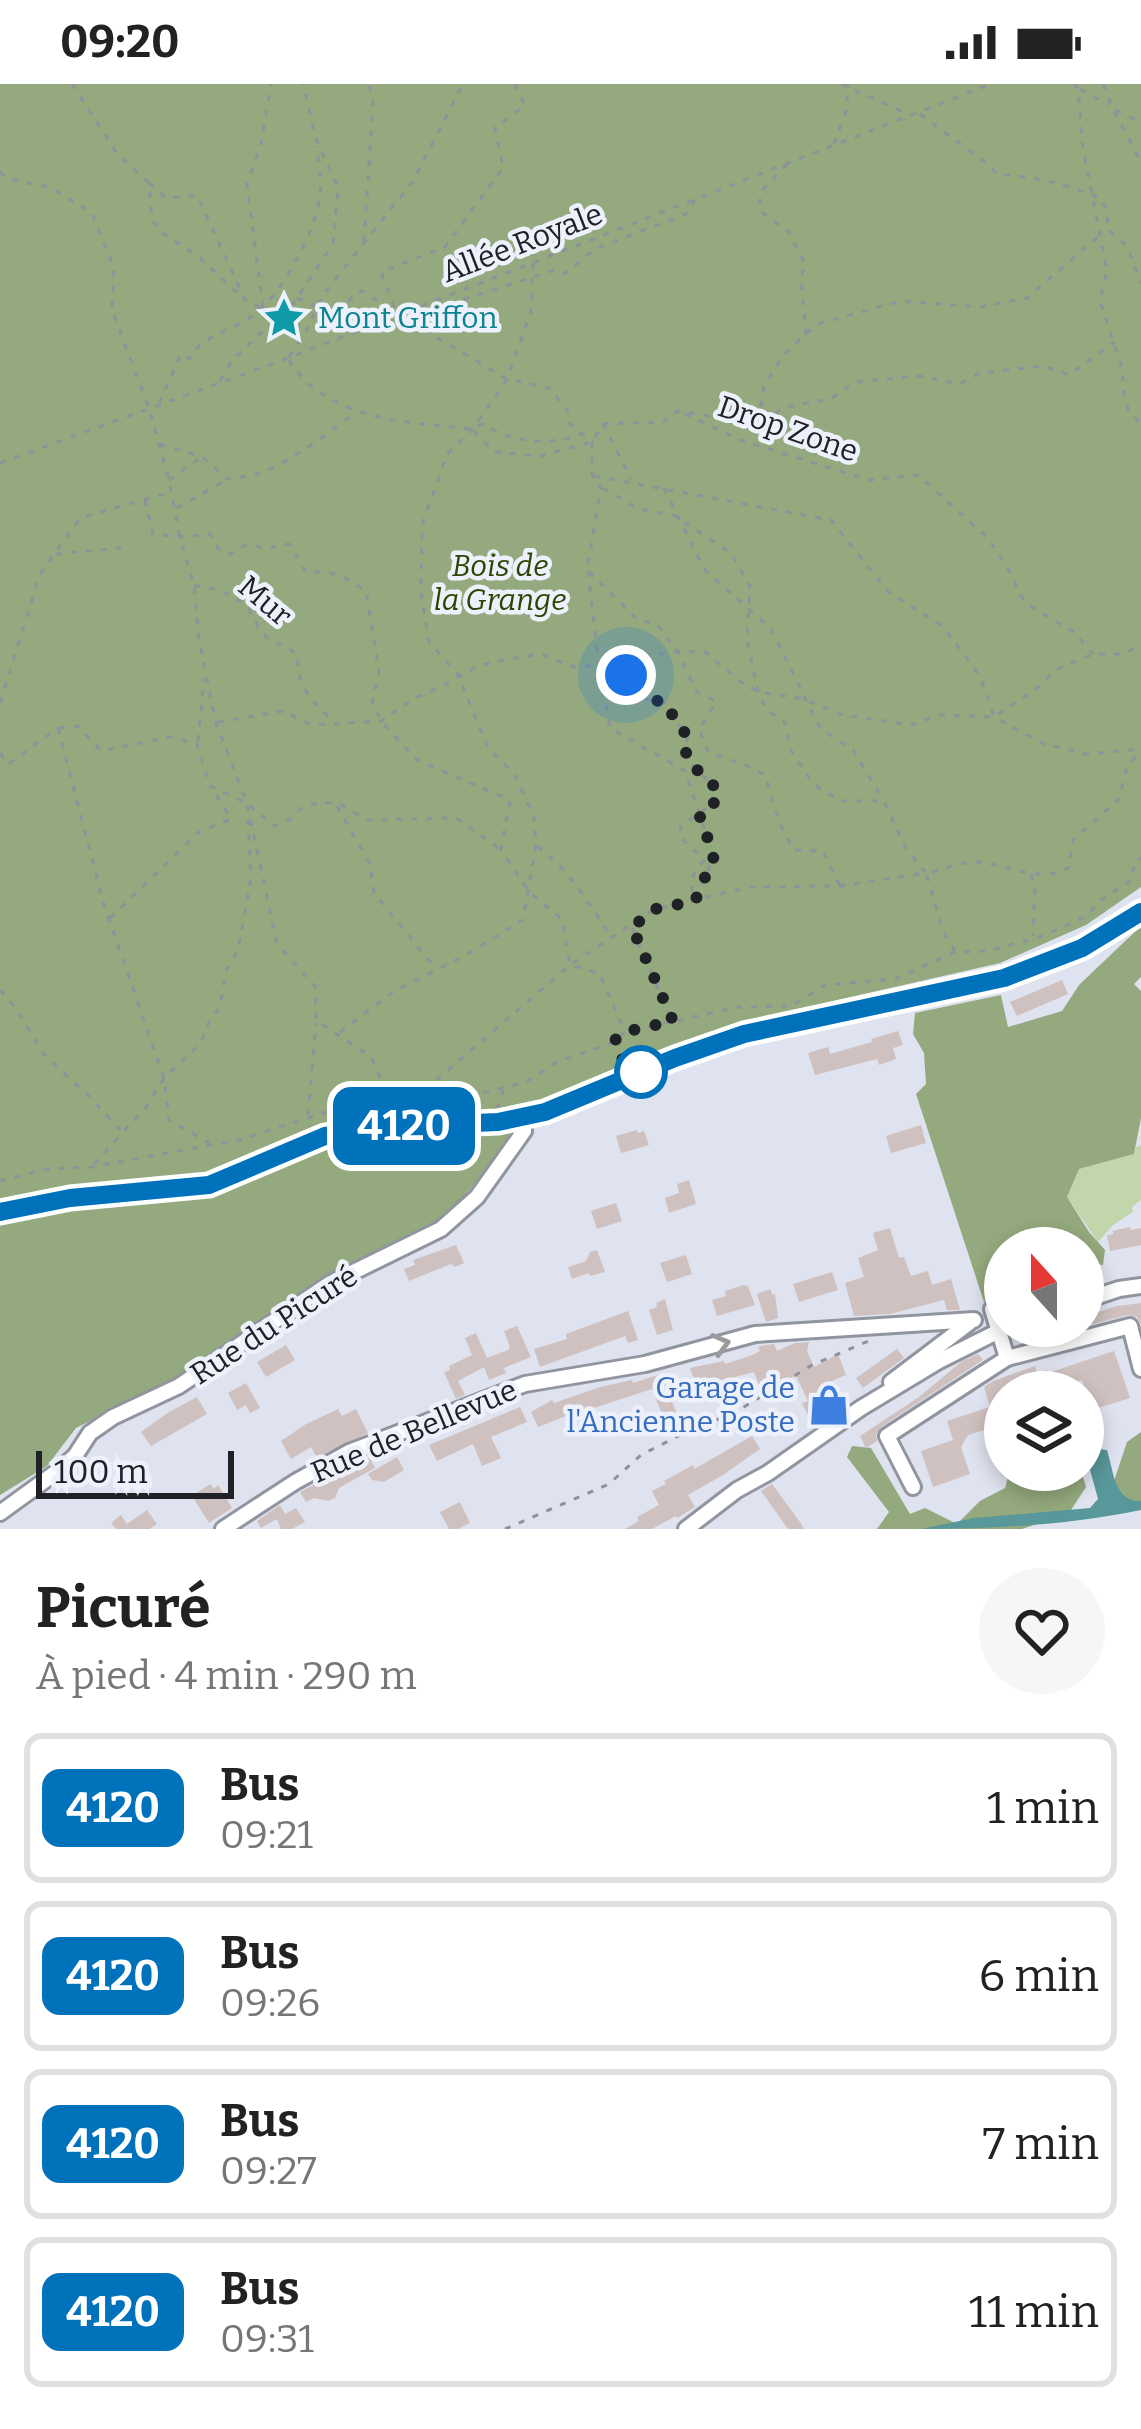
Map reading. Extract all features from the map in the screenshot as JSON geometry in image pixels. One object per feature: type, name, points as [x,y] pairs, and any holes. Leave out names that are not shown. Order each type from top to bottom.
[{"type":"street","points":[[0,1213],[70,1198],[209,1185],[325,1136],[382,1127],[517,1119],[545,1112],[744,1034],[1004,978],[1082,948],[1141,912]]},
{"type":"street","name":"Rue du Picuré","points":[[0,1513],[75,1456],[90,1433],[113,1417],[179,1386],[329,1284],[441,1229],[477,1197],[524,1131],[517,1119]]},
{"type":"street","points":[[1104,1289],[1141,1286]]},
{"type":"street","points":[[1104,1293],[1119,1288]]},
{"type":"street","points":[[686,1529],[861,1408],[984,1314]]},
{"type":"street","points":[[974,1320],[984,1325]]},
{"type":"street","name":"Rue de Bellevue","points":[[223,1529],[350,1452],[525,1384],[645,1364],[755,1334],[974,1320]]},
{"type":"street","points":[[914,1487],[887,1436],[1007,1358],[1130,1326],[1141,1369]]},
{"type":"street","points":[[861,1408],[984,1339]]},
{"type":"street","points":[[1003,1347],[1007,1358]]},
{"type":"path","points":[[72,84],[118,155],[149,183],[166,198],[197,195],[245,300]]},
{"type":"path","points":[[263,309],[248,184],[261,144],[271,84]]},
{"type":"path","points":[[158,404],[181,354],[189,359],[196,346],[263,309],[302,253],[320,195],[316,139],[303,84]]},
{"type":"path","points":[[364,243],[373,104],[369,84]]},
{"type":"path","points":[[463,84],[413,181],[322,296],[307,331],[288,358],[301,379],[355,412],[472,429],[482,424],[501,435],[556,444],[582,434]]},
{"type":"path","points":[[398,314],[381,272],[445,248],[491,184],[502,168],[495,128],[524,105],[515,84]]},
{"type":"path","name":"Allée Royale","points":[[0,463],[288,358],[991,84]]},
{"type":"path","points":[[1103,84],[1141,162]]},
{"type":"path","points":[[833,146],[847,109],[845,85],[915,114],[997,174],[1045,178],[1100,198],[1108,212],[1107,228],[1127,246],[1141,283]]},
{"type":"path","points":[[1076,86],[1141,123]]},
{"type":"path","points":[[1076,86],[1107,271],[1100,301],[1122,368],[1124,398],[1141,424]]},
{"type":"path","points":[[219,383],[232,361],[258,335],[283,319],[333,244],[338,187],[316,139]]},
{"type":"path","points":[[788,164],[760,193],[760,211],[789,232],[806,264],[801,278],[806,337]]},
{"type":"path","points":[[0,172],[7,179],[50,187],[92,214],[114,268],[112,310],[149,408],[169,480],[194,586],[199,640],[216,723],[248,803],[277,944],[314,986],[308,1117]]},
{"type":"path","points":[[149,183],[152,220],[162,232],[198,256],[245,300],[307,331]]},
{"type":"path","points":[[398,314],[424,312],[555,270],[564,274],[595,249],[686,214],[696,199]]},
{"type":"path","points":[[758,424],[764,387],[782,356],[817,324],[902,302],[980,307],[1027,298],[1100,235]]},
{"type":"path","points":[[338,1034],[393,992],[523,920],[536,845],[534,816],[514,774],[488,748],[458,676],[429,642],[421,594],[422,525],[447,454],[472,429],[507,379],[531,312],[533,262]]},
{"type":"path","points":[[297,298],[333,313],[341,312],[362,291],[507,379],[549,388],[567,410],[570,424],[592,442]]},
{"type":"path","points":[[604,424],[663,422],[678,411],[758,424],[785,406],[831,399],[854,382],[919,376],[959,384],[980,374],[1044,366],[1069,375],[1115,342]]},
{"type":"path","name":"Drop Zone","points":[[678,411],[740,440],[869,480],[919,476],[988,538],[1030,606],[1074,632],[1093,654]]},
{"type":"path","points":[[175,509],[228,479],[280,464],[332,433],[355,412]]},
{"type":"path","points":[[604,424],[592,442],[592,475],[602,487],[638,509],[679,519],[730,554],[750,586],[747,639],[758,692],[767,710],[784,721],[790,749],[814,785],[841,801],[884,801]]},
{"type":"path","points":[[604,424],[632,481]]},
{"type":"path","points":[[472,429],[494,452],[541,456],[592,442]]},
{"type":"path","points":[[158,444],[202,457],[228,479]]},
{"type":"path","points":[[169,480],[202,457]]},
{"type":"path","points":[[592,475],[831,520],[888,592],[943,626],[981,678],[994,717]]},
{"type":"path","points":[[602,487],[587,570],[610,728],[685,771],[714,856],[695,901]]},
{"type":"path","points":[[663,487],[704,569],[771,629],[820,728],[853,750],[904,845],[926,873],[943,931],[955,952]]},
{"type":"path","points":[[0,703],[40,574],[80,518],[171,492]]},
{"type":"path","points":[[145,500],[153,534],[210,534],[218,548],[230,554],[245,545],[289,544],[302,569],[309,573],[323,570],[366,591],[379,671],[371,704],[417,760],[510,800],[501,850]]},
{"type":"path","points":[[55,554],[121,548]]},
{"type":"path","points":[[587,570],[638,620],[657,624],[698,692],[716,701],[699,730],[709,753],[765,775],[793,850],[824,851],[840,886]]},
{"type":"path","name":"Mur","points":[[194,586],[212,586],[232,597],[249,610],[264,636],[289,646],[298,656],[305,693],[336,722]]},
{"type":"path","points":[[994,717],[1043,684],[1053,671],[1093,654],[1122,654],[1141,645]]},
{"type":"path","points":[[216,723],[283,711],[312,725],[381,721],[478,666],[541,654],[577,668],[677,651],[705,652],[758,692],[807,701],[843,715],[912,725],[939,715],[994,717],[1044,744],[1086,754],[1141,749]]},
{"type":"path","points":[[598,666],[626,675],[644,700],[663,701],[687,736],[686,755],[691,764],[717,789],[718,800],[681,826],[680,837],[704,860],[690,885],[695,901]]},
{"type":"path","points":[[109,920],[199,832],[231,819],[210,786],[197,744],[205,671]]},
{"type":"path","points":[[0,753],[8,764],[58,728],[78,726],[101,752],[171,736],[197,744]]},
{"type":"path","points":[[58,728],[109,920],[164,1078],[170,1120],[213,1144]]},
{"type":"path","points":[[421,1093],[570,965],[655,909],[750,887],[840,886],[977,862],[1031,873],[1060,873],[1069,866],[1073,840],[1119,799],[1127,767],[1141,749]]},
{"type":"path","points":[[210,786],[248,803],[274,826],[289,820],[300,808],[321,802],[368,820],[456,818],[501,850],[529,892],[562,919],[570,965]]},
{"type":"path","points":[[92,1167],[147,1106],[164,1078],[201,1042],[220,1007],[226,971],[238,951],[251,878],[248,803]]},
{"type":"path","points":[[337,805],[370,864],[374,893],[436,969]]},
{"type":"path","points":[[536,845],[567,873],[612,938]]},
{"type":"path","points":[[0,1181],[47,1168],[92,1167],[239,1140],[370,1098],[421,1093],[461,1097],[503,1088],[524,1083],[557,1062],[625,1032],[739,1007],[791,1006],[825,985],[895,980],[955,952],[988,951],[1043,936],[1087,916],[1098,902],[1132,880],[1135,863],[1141,858]]},
{"type":"path","points":[[1031,873],[1034,938]]},
{"type":"path","points":[[632,927],[673,1021]]},
{"type":"path","points":[[1043,936],[1046,950]]},
{"type":"path","points":[[570,965],[599,973],[625,1032]]},
{"type":"path","points":[[0,990],[46,1057],[123,1133]]},
{"type":"path","points":[[817,990],[819,998]]},
{"type":"path","points":[[316,1020],[371,1058],[382,1082],[370,1098]]},
{"type":"path","points":[[615,1040],[622,1059]]},
{"type":"path","points":[[497,1105],[503,1088]]},
{"type":"path","points":[[506,1529],[609,1484],[641,1455],[731,1415],[812,1365],[885,1335]]},
{"type":"shaded area","points":[[1141,1145],[1141,1200],[1104,1235],[1104,1227],[1088,1227],[1067,1197],[1079,1169],[1134,1154]]},
{"type":"shaded area","points":[[1107,1450],[1120,1491],[1141,1501],[1141,1510],[1031,1525],[921,1529],[974,1518],[1090,1508],[1098,1499],[1096,1491],[1104,1491]]},
{"type":"green space","name":"Bois de la Grange","points":[[0,84],[1141,84],[1141,887],[1086,925],[1000,963],[751,1023],[524,1106],[498,1157],[446,1217],[331,1276],[170,1381],[76,1428],[47,1466],[0,1495]]},
{"type":"green space","points":[[1141,926],[1141,977],[1134,984],[1141,991],[1141,1118],[1134,1154],[1079,1169],[1067,1197],[1086,1227],[984,1227],[984,1302],[916,1094],[926,1084],[924,1053],[913,1034],[915,1013],[1001,995],[1008,1027],[1062,1011],[1079,985]]},
{"type":"green space","points":[[1141,1432],[1141,1506],[1126,1503],[1111,1490],[1127,1442]]},
{"type":"green space","points":[[852,1446],[871,1448],[910,1514],[925,1508],[957,1524],[980,1501],[999,1491],[1083,1491],[1069,1513],[1022,1529],[877,1529],[889,1512],[847,1457]]},
{"type":"building","points":[[1062,980],[1068,994],[1017,1016],[1010,1002]]},
{"type":"building","points":[[898,1031],[903,1045],[893,1048],[896,1059],[879,1065],[877,1059],[815,1075],[808,1053],[828,1047],[830,1054]]},
{"type":"building","points":[[921,1125],[926,1143],[891,1153],[886,1136]]},
{"type":"building","points":[[644,1131],[649,1145],[621,1153],[616,1136]]},
{"type":"building","points":[[689,1180],[696,1204],[669,1213],[665,1198],[679,1193],[677,1184]]},
{"type":"building","points":[[616,1203],[622,1221],[597,1229],[591,1211]]},
{"type":"building","points":[[890,1228],[899,1258],[904,1257],[911,1276],[928,1271],[932,1285],[951,1279],[960,1310],[947,1310],[944,1300],[890,1314],[854,1316],[845,1283],[864,1277],[858,1258],[878,1250],[873,1233]]},
{"type":"building","points":[[1141,1228],[1141,1245],[1110,1251],[1107,1235]]},
{"type":"building","points":[[456,1245],[464,1263],[409,1281],[404,1269],[415,1265],[413,1260]]},
{"type":"building","points":[[597,1250],[605,1272],[572,1279],[568,1267],[586,1261]]},
{"type":"building","points":[[686,1255],[692,1274],[667,1282],[660,1263]]},
{"type":"building","points":[[832,1272],[838,1290],[799,1302],[793,1284]]},
{"type":"building","points":[[744,1285],[755,1305],[717,1316],[712,1300]]},
{"type":"building","points":[[770,1289],[778,1318],[766,1322],[757,1294]]},
{"type":"building","points":[[665,1299],[673,1330],[657,1335],[649,1310]]},
{"type":"building","points":[[1141,1303],[1141,1324],[1128,1315],[1104,1321],[1104,1310]]},
{"type":"building","points":[[628,1311],[638,1340],[628,1343],[625,1336],[540,1367],[534,1349]]},
{"type":"building","points":[[517,1326],[531,1357],[489,1380],[484,1367],[458,1381],[465,1395],[456,1399],[444,1372],[472,1355],[465,1338],[476,1333],[487,1358],[508,1350],[504,1331]]},
{"type":"building","points":[[809,1342],[807,1351],[814,1367],[838,1354],[846,1375],[823,1385],[833,1409],[812,1424],[796,1376],[762,1393],[754,1372],[697,1387],[690,1368],[725,1364],[766,1345],[774,1344],[777,1351]]},
{"type":"building","points":[[286,1345],[295,1360],[266,1377],[257,1362]]},
{"type":"building","points":[[897,1349],[904,1358],[863,1388],[856,1378]]},
{"type":"building","points":[[1114,1351],[1130,1398],[1104,1406],[1104,1371],[1054,1371]]},
{"type":"building","points":[[978,1354],[983,1360],[881,1427],[877,1441],[866,1448],[860,1436]]},
{"type":"building","points":[[667,1372],[670,1378],[675,1376],[680,1395],[671,1399],[678,1417],[665,1421],[652,1389],[585,1411],[584,1419],[570,1424],[568,1415],[538,1427],[531,1412],[552,1400]]},
{"type":"building","points":[[246,1383],[260,1408],[250,1413],[246,1405],[237,1410],[228,1393]]},
{"type":"building","points":[[197,1397],[207,1414],[151,1446],[141,1432]]},
{"type":"building","points":[[520,1407],[527,1422],[491,1437],[501,1458],[482,1466],[473,1444],[437,1461],[429,1445]]},
{"type":"building","points":[[338,1409],[342,1416],[356,1409],[368,1433],[317,1457],[311,1447],[291,1459],[281,1441]]},
{"type":"building","points":[[984,1409],[984,1430],[968,1435],[961,1447],[970,1474],[933,1487],[921,1451],[953,1440],[947,1421]]},
{"type":"building","points":[[752,1436],[760,1449],[688,1495],[695,1507],[652,1529],[625,1529],[659,1505],[652,1491],[664,1481]]},
{"type":"building","points":[[369,1456],[375,1468],[339,1488],[335,1498],[306,1502],[300,1492]]},
{"type":"building","points":[[397,1457],[404,1470],[384,1482],[372,1480],[368,1474]]},
{"type":"building","points":[[210,1484],[214,1489],[218,1485],[232,1508],[209,1523],[192,1496]]},
{"type":"building","points":[[772,1484],[804,1529],[788,1529],[761,1491]]},
{"type":"building","points":[[460,1502],[470,1523],[449,1529],[440,1512]]},
{"type":"building","points":[[280,1505],[285,1514],[296,1508],[305,1522],[281,1529],[277,1519],[261,1528],[257,1521]]},
{"type":"building","points":[[147,1510],[157,1524],[149,1529],[116,1529],[111,1523],[121,1515],[127,1524]]},
{"type":"bus line","name":"4120","points":[[0,1212],[70,1198],[209,1185],[325,1136],[382,1127],[498,1122],[545,1112],[744,1034],[937,995],[1052,962],[1141,912]]},
{"type":"place","name":"Mont Griffon","points":[[284,318]]},
{"type":"place","name":"Garage de l'Ancienne Poste","points":[[829,1405]]},
{"type":"route","points":[[626,675],[637,696],[663,701],[687,736],[686,755],[717,789],[718,800],[699,814],[714,856],[695,901],[655,909],[632,927],[673,1021],[625,1032],[615,1040],[622,1059],[641,1072]]}]
